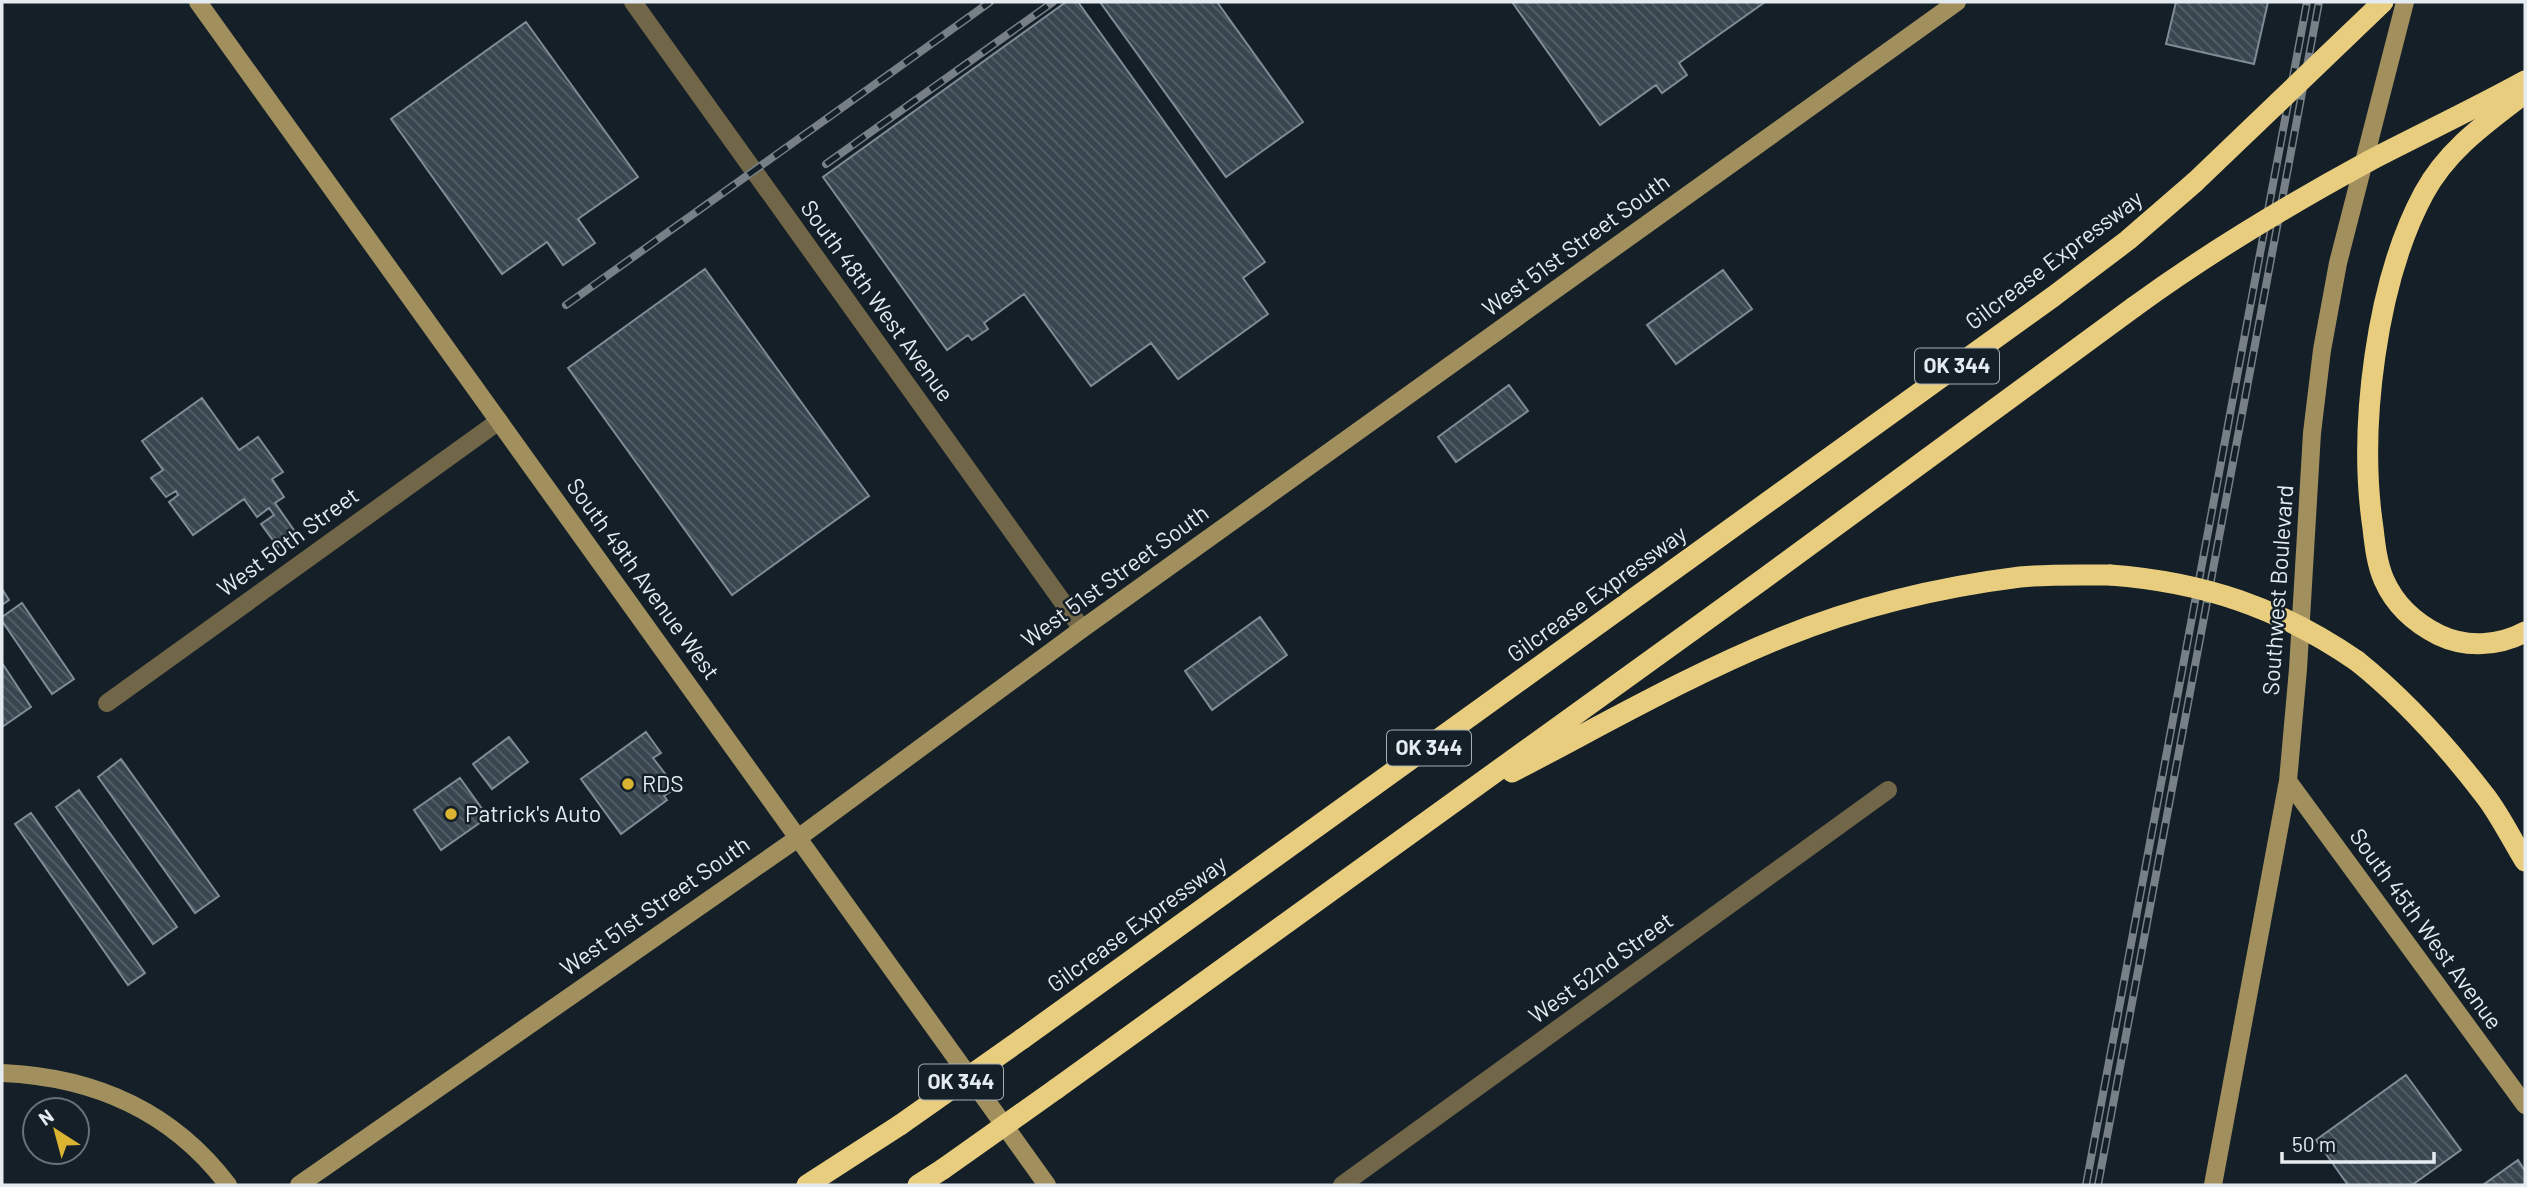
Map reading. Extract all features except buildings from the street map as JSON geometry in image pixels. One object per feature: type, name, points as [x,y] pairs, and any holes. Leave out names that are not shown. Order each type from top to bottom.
[{"type":"highway","name":"Gilcrease Expressway","points":[[807,1185],[900,1125],[1022,1039],[2054,296],[2128,240],[2195,182],[2383,2]]},
{"type":"highway","name":"OK 344","points":[[918,1185],[1056,1089],[1773,572],[2134,307],[2252,228],[2369,161],[2525,82]]},
{"type":"highway","points":[[2525,93],[2452,152],[2417,207],[2399,251],[2388,293],[2374,371],[2368,469],[2377,560],[2391,595],[2407,615],[2443,637],[2462,642],[2502,642],[2525,632]]},
{"type":"highway","points":[[1447,805],[1722,663],[1846,615],[1930,593],[2021,577],[2110,575],[2174,582],[2239,599],[2300,625],[2357,661],[2395,692],[2429,727],[2487,799],[2525,861]]},
{"type":"street","name":"South 49th Avenue West","points":[[198,2],[1047,1185]]},
{"type":"street","name":"South 48th West Avenue","points":[[633,2],[1082,629]]},
{"type":"street","name":"Southwest Boulevard","points":[[2213,1185],[2287,781],[2298,669],[2312,433],[2322,351],[2338,263],[2405,2]]},
{"type":"street","name":"West 51st Street South","points":[[299,1185],[798,838],[1082,629],[1948,4]]},
{"type":"street","name":"West 50th Street","points":[[107,703],[499,421]]},
{"type":"street","name":"South 45th West Avenue","points":[[2287,781],[2525,1105]]},
{"type":"street","name":"West 52nd Street","points":[[1342,1185],[1888,790]]},
{"type":"street","points":[[2,1073],[43,1076],[74,1082],[118,1097],[162,1121],[196,1147],[228,1185]]},
{"type":"railway","points":[[566,305],[990,2]]},
{"type":"railway","points":[[826,164],[1053,2]]},
{"type":"railway","points":[[2086,1185],[2307,2]]},
{"type":"railway","points":[[2098,1185],[2319,2]]},
{"type":"place","name":"RDS","points":[[628,784]]},
{"type":"place","name":"Patrick's Auto","points":[[451,814]]}]
